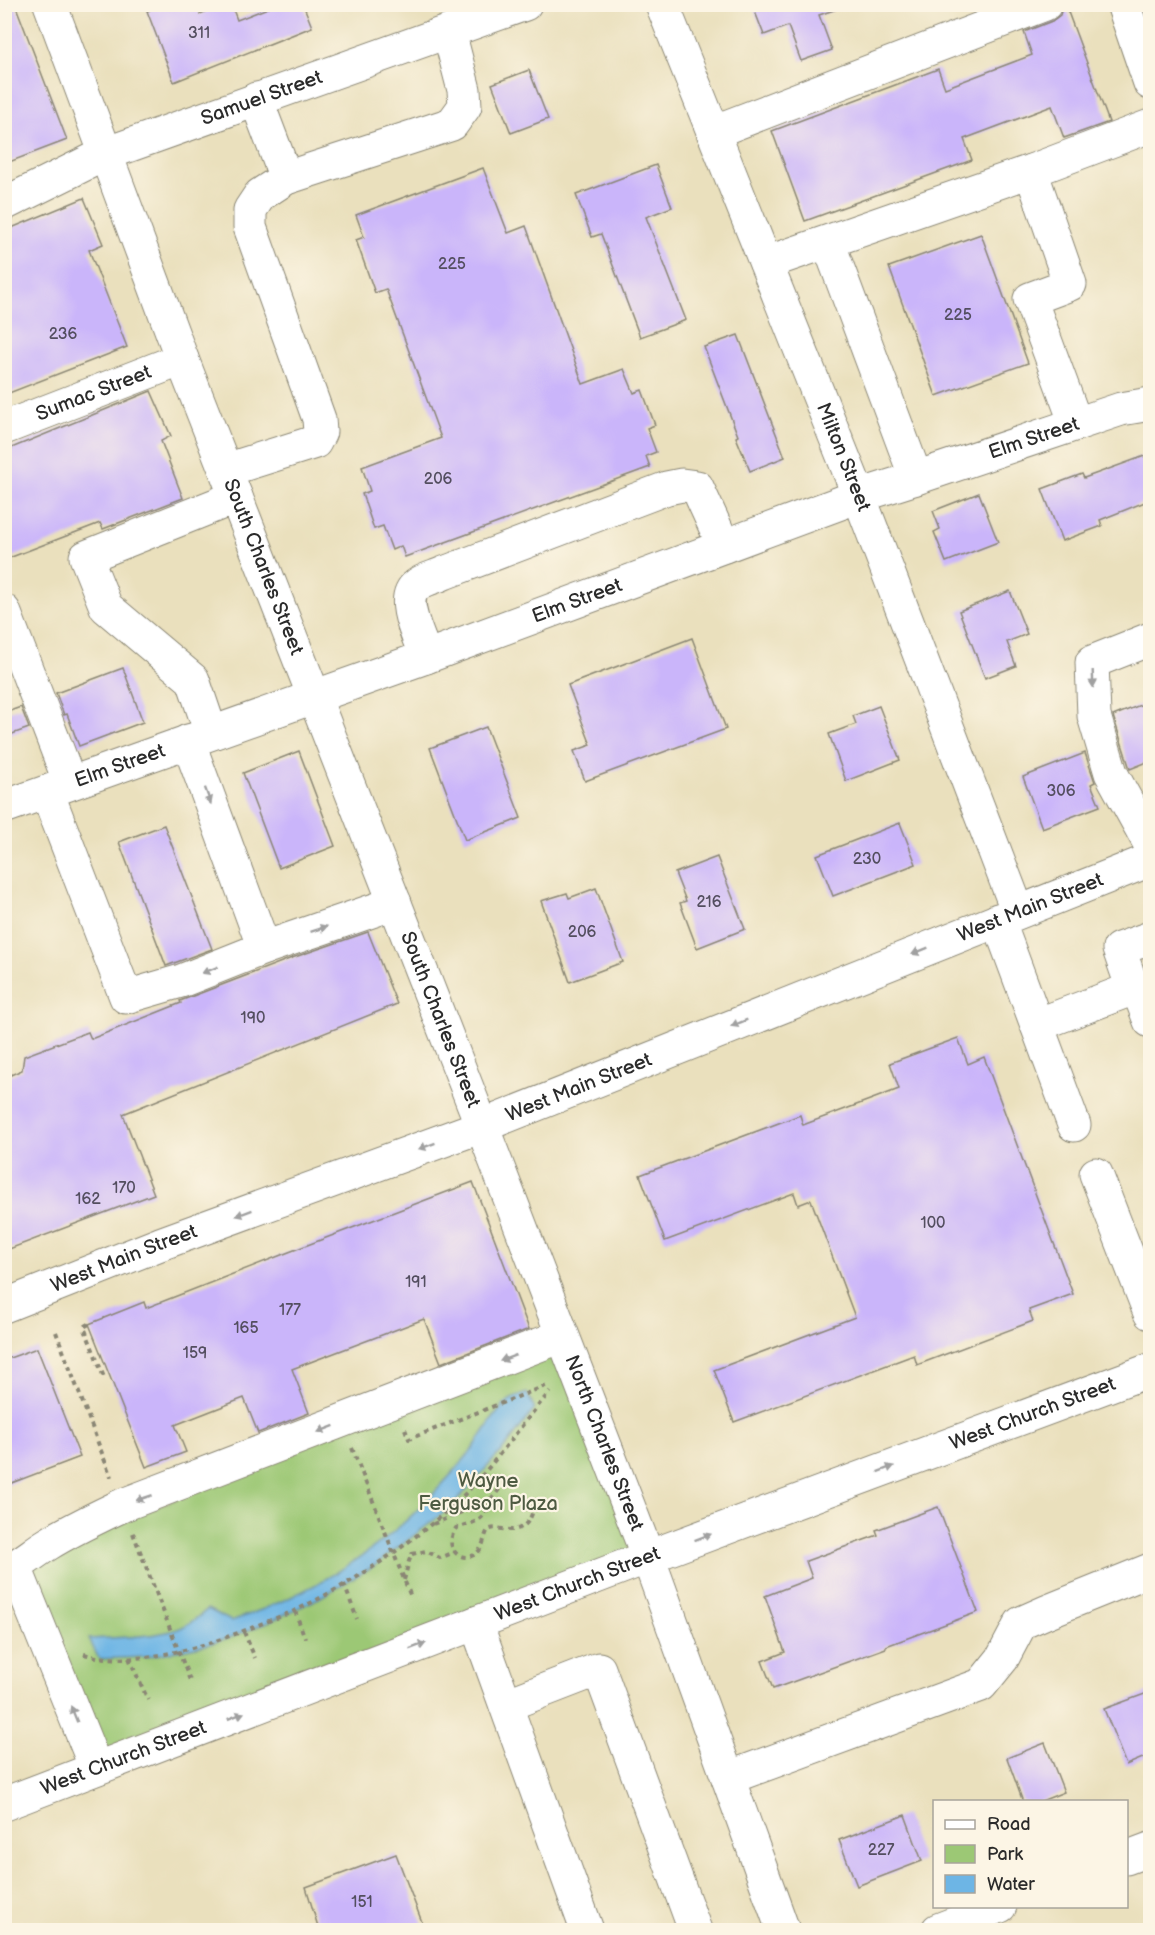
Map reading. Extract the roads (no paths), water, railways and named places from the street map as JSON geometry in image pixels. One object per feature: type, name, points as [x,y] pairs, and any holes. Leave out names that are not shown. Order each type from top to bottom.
[{"type":"street","name":"South Charles Street","points":[[50,4],[182,359],[482,1126]]},
{"type":"street","name":"Samuel Street","points":[[4,204],[105,153],[525,4]]},
{"type":"street","name":"Milton Street","points":[[662,4],[859,496],[1008,916],[1037,1025],[1074,1125]]},
{"type":"street","points":[[713,132],[1045,4]]},
{"type":"street","points":[[1122,4],[1150,83]]},
{"type":"street","points":[[264,948],[199,737],[193,680],[106,608],[86,557],[315,442],[320,432],[320,419],[250,227],[250,210],[260,195],[286,178],[452,124],[465,106],[464,90],[449,32]]},
{"type":"street","points":[[256,99],[286,178]]},
{"type":"street","points":[[766,263],[1031,171],[1150,126]]},
{"type":"street","points":[[1031,171],[1070,284],[1030,299],[1077,424]]},
{"type":"street","points":[[828,242],[916,478]]},
{"type":"street","name":"Sumac Street","points":[[4,428],[182,359]]},
{"type":"street","name":"Elm Street","points":[[4,807],[426,657],[859,496],[1121,409],[1150,404]]},
{"type":"street","points":[[426,657],[408,608],[409,596],[416,585],[667,488],[697,487],[724,546]]},
{"type":"street","points":[[4,611],[126,997],[182,981],[264,948],[395,903]]},
{"type":"street","points":[[1150,639],[1092,662],[1094,716],[1111,773],[1150,844]]},
{"type":"street","name":"West Main Street","points":[[4,1306],[171,1240],[482,1126],[1150,860]]},
{"type":"street","points":[[1133,989],[1119,949],[1150,938]]},
{"type":"street","points":[[1037,1025],[1137,987],[1150,1021]]},
{"type":"street","name":"North Charles Street","points":[[482,1126],[648,1557],[783,1930]]},
{"type":"street","points":[[1096,1174],[1150,1313]]},
{"type":"street","points":[[96,1768],[10,1570],[47,1544],[102,1515],[562,1336]]},
{"type":"street","name":"West Church Street","points":[[4,1804],[648,1557],[1150,1370]]},
{"type":"street","points":[[728,1778],[981,1684],[1002,1659],[1022,1623],[1150,1570]]},
{"type":"street","points":[[476,1623],[586,1930]]},
{"type":"street","points":[[506,1705],[599,1669],[694,1930]]},
{"type":"street","points":[[1128,1857],[1150,1849]]},
{"type":"street","points":[[938,1930],[995,1908]]},
{"type":"water","points":[[527,1393],[535,1409],[507,1445],[450,1508],[374,1566],[319,1598],[229,1638],[146,1657],[99,1659],[89,1639],[142,1636],[177,1630],[208,1609],[231,1621],[288,1598],[341,1570],[366,1553],[413,1514],[467,1456],[494,1416],[505,1404]]},
{"type":"park label","name":"Wayne Ferguson Plaza","points":[[488,1492]]}]
